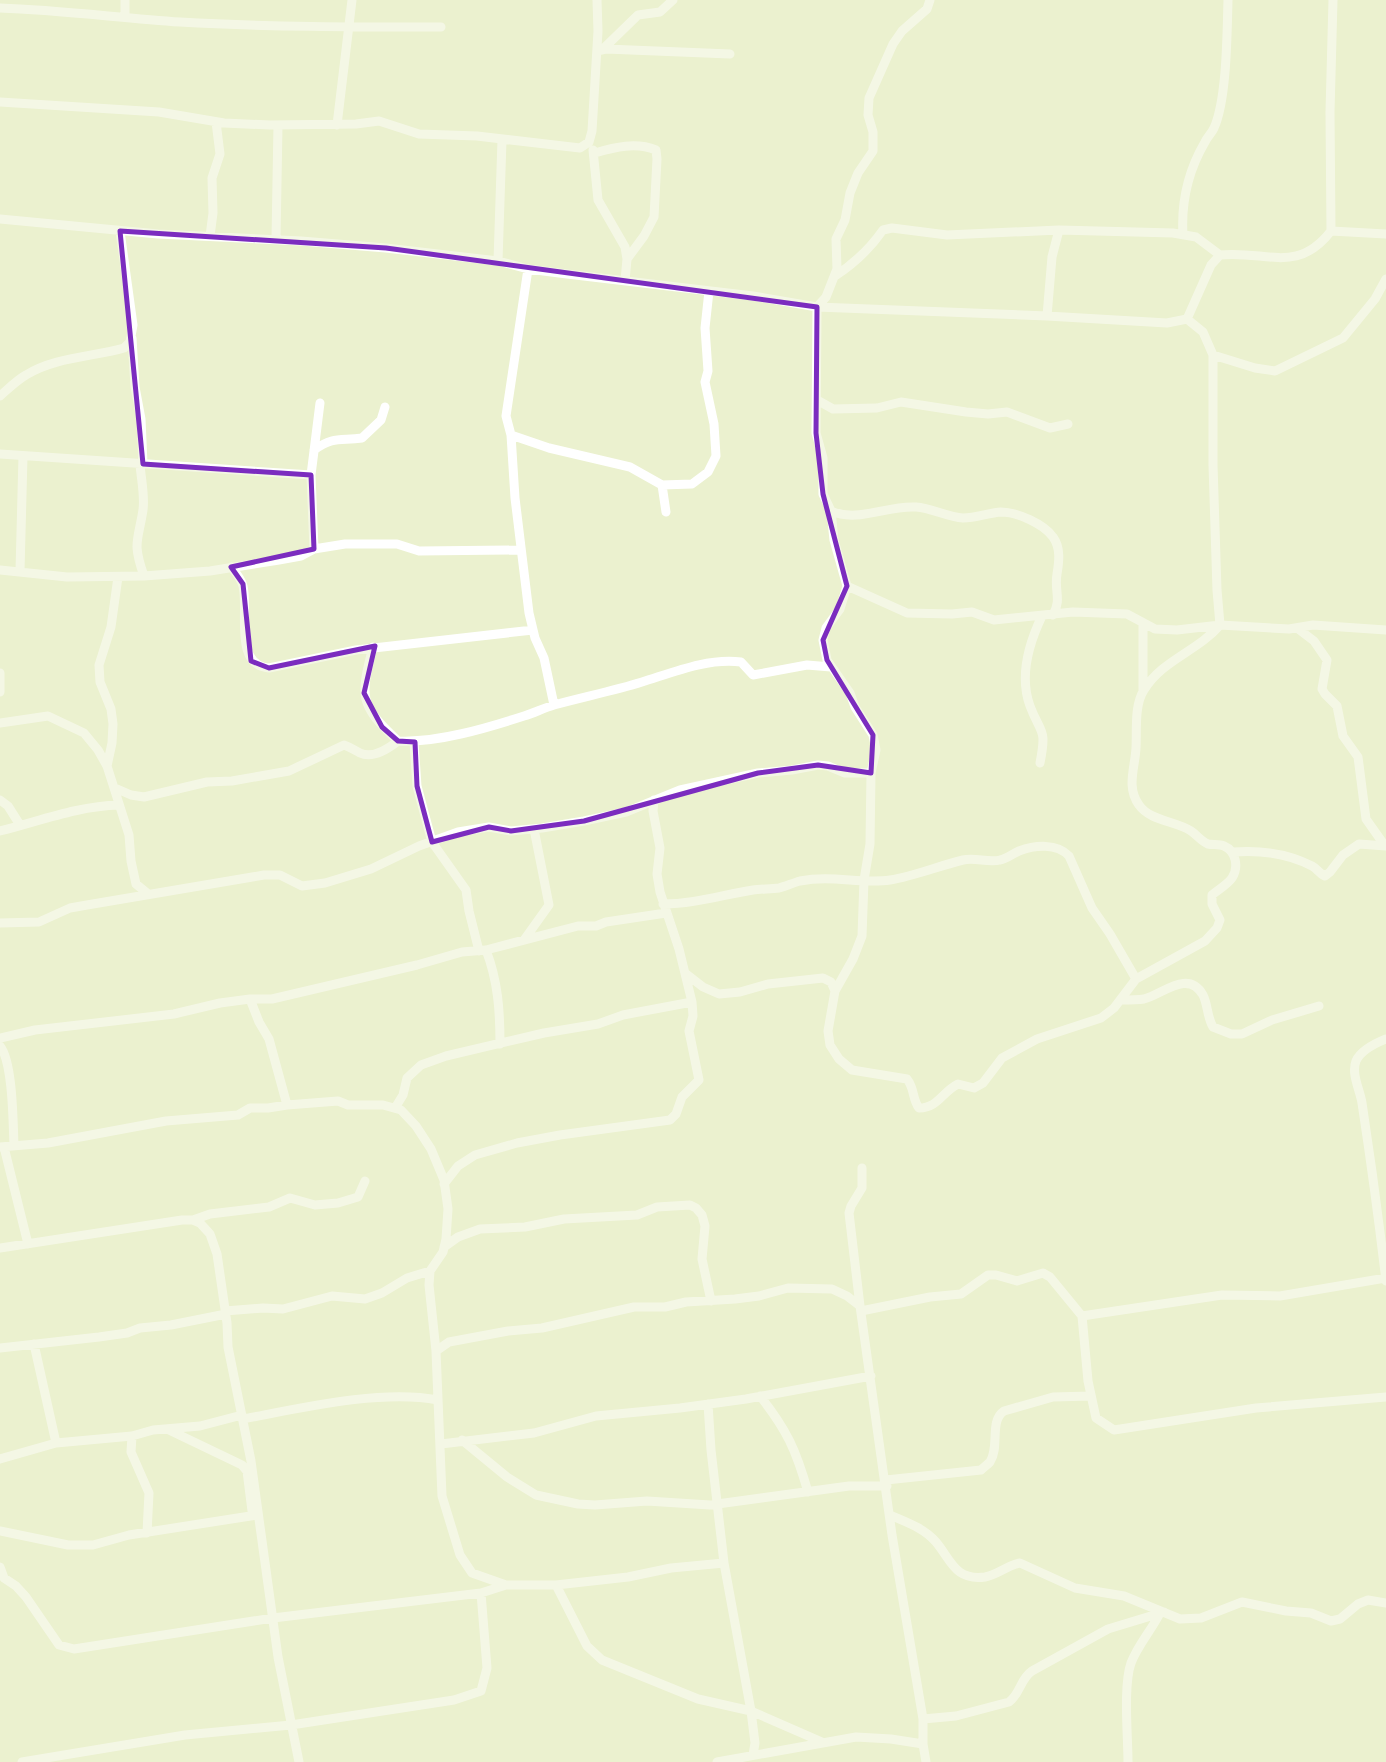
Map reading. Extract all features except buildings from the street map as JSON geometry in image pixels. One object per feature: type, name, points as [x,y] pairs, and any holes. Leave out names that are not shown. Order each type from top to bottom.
[{"type":"street","points":[[125,0],[125,16]]},
{"type":"street","points":[[337,125],[352,0]]},
{"type":"street","points":[[0,102],[159,112],[216,122],[337,125],[379,121],[419,134],[477,136],[580,148],[589,142],[592,131],[599,51],[597,0]]},
{"type":"street","points":[[599,51],[638,15],[660,12],[673,0]]},
{"type":"street","points":[[930,0],[926,9],[902,31],[893,44],[869,98],[868,115],[873,132],[873,151],[858,173],[850,193],[845,220],[838,233],[835,276],[826,297],[817,307],[816,433],[822,458],[823,494],[831,511],[834,540],[847,586],[840,609],[825,628],[823,640],[831,667],[850,693],[855,707],[873,735],[876,750],[871,773],[870,844],[864,880],[862,936],[835,991],[828,1031],[830,1045],[839,1059],[852,1070],[907,1079],[913,1087],[915,1102],[919,1108],[929,1108],[939,1102],[951,1087],[958,1084],[974,1088],[982,1083],[1002,1058],[1037,1039],[1101,1018],[1121,1000],[1136,979],[1205,941],[1217,928],[1220,920],[1212,904],[1212,895],[1233,877],[1236,862],[1233,852],[1224,846],[1207,844],[1192,831],[1147,813],[1138,804],[1132,786],[1132,766],[1143,691],[1143,625]]},
{"type":"street","points":[[1183,235],[1184,193],[1199,154],[1214,128],[1220,100],[1225,66],[1228,0]]},
{"type":"street","points":[[835,276],[857,261],[883,230],[892,228],[947,235],[1059,230],[1183,235],[1196,237],[1220,255],[1300,257],[1314,250],[1331,231],[1333,0]]},
{"type":"street","points":[[0,8],[180,22],[441,27]]},
{"type":"street","points":[[599,51],[730,54]]},
{"type":"street","points":[[211,236],[212,178],[220,154],[216,122]]},
{"type":"street","points":[[276,239],[278,125]]},
{"type":"street","points":[[498,261],[502,140]]},
{"type":"street","points":[[589,142],[595,153],[598,200],[625,247],[625,281]]},
{"type":"street","points":[[595,153],[617,147],[645,146],[656,150],[654,217],[627,259]]},
{"type":"street","points":[[0,219],[120,231],[386,248],[498,261],[528,269],[817,307],[1167,323],[1187,320],[1203,332],[1213,355],[1214,506],[1220,625],[1198,647],[1175,658],[1143,691]]},
{"type":"street","points":[[1047,316],[1052,257],[1059,230]]},
{"type":"street","points":[[120,231],[131,313],[135,387],[141,419],[143,508],[136,548],[145,576]]},
{"type":"street","points":[[1331,231],[1386,234]]},
{"type":"street","points":[[1187,320],[1211,265],[1220,255]]},
{"type":"street","points":[[528,269],[506,416],[533,630],[544,659],[554,705]]},
{"type":"street","points":[[1213,355],[1275,371],[1343,338],[1375,299],[1386,279]]},
{"type":"street","points":[[510,435],[549,448],[630,467],[662,485],[692,484],[708,472],[716,456],[714,424],[705,382],[708,371],[705,328],[709,291]]},
{"type":"street","points":[[0,396],[35,370],[124,348],[132,337]]},
{"type":"street","points":[[817,400],[833,409],[877,408],[901,402],[988,414],[1007,412],[1050,428],[1068,424]]},
{"type":"street","points":[[314,549],[312,475],[320,403]]},
{"type":"street","points":[[314,450],[338,438],[362,438],[381,421],[384,407]]},
{"type":"street","points":[[0,454],[312,475]]},
{"type":"street","points":[[20,571],[23,456]]},
{"type":"street","points":[[662,485],[666,512]]},
{"type":"street","points":[[831,511],[851,516],[917,507],[958,517],[1001,512],[1025,518],[1044,528],[1054,538],[1058,549],[1058,605],[1053,615]]},
{"type":"street","points":[[0,570],[44,575],[145,576],[301,556],[314,549],[345,544],[397,544],[419,551],[522,550]]},
{"type":"street","points":[[231,567],[243,584],[247,650],[251,661],[260,667],[269,668],[373,647],[533,630]]},
{"type":"street","points":[[107,766],[113,724],[111,709],[100,682],[99,665],[111,627],[118,577]]},
{"type":"street","points":[[847,586],[907,613],[972,612],[994,620],[1073,612],[1127,614],[1138,619],[1143,625],[1155,629],[1177,630],[1220,625],[1297,628],[1313,625],[1386,630]]},
{"type":"street","points":[[1040,763],[1043,732],[1030,708],[1025,681],[1030,641],[1042,616]]},
{"type":"street","points":[[1297,628],[1314,641],[1327,660],[1322,689],[1337,706],[1343,736],[1358,757],[1366,819],[1385,846]]},
{"type":"street","points":[[373,647],[364,679],[368,707],[382,727],[398,741],[414,742],[450,736],[708,663],[741,662],[753,675],[807,665],[822,664],[831,667]]},
{"type":"street","points":[[0,673],[0,692]]},
{"type":"street","points":[[0,715],[4,722],[48,716],[84,733],[107,766],[129,835],[136,884],[147,893]]},
{"type":"street","points":[[115,788],[131,796],[144,797],[208,782],[232,781],[289,771],[344,745],[362,755],[372,755],[386,750],[398,741]]},
{"type":"street","points":[[414,742],[417,786],[432,842],[466,890],[482,951],[495,973],[500,1008],[500,1044]]},
{"type":"street","points":[[0,923],[39,922],[70,908],[264,875],[280,875],[302,886],[325,883],[371,869],[458,832],[489,827],[512,831],[534,829],[626,812],[680,790],[720,781],[818,765],[845,773],[871,773]]},
{"type":"street","points":[[0,800],[8,806],[20,825]]},
{"type":"street","points":[[444,1184],[458,1167],[475,1155],[517,1143],[670,1120],[676,1114],[682,1097],[699,1080],[689,1031],[693,1016],[692,1002],[664,908],[657,874],[660,848],[653,811],[654,800]]},
{"type":"street","points":[[0,831],[42,817],[97,806],[119,805]]},
{"type":"street","points":[[524,940],[549,905],[534,829]]},
{"type":"street","points":[[1233,852],[1252,850],[1278,853],[1315,867],[1319,874],[1325,876],[1343,855],[1359,844],[1385,846]]},
{"type":"street","points":[[0,1038],[35,1030],[174,1014],[220,1003],[272,999],[462,952],[482,951],[578,926],[596,926],[664,908],[818,879],[873,882],[918,874],[962,860],[999,861],[1036,847],[1062,849],[1069,856],[1091,908],[1110,934],[1136,979]]},
{"type":"street","points":[[685,974],[719,994],[740,992],[768,984],[823,978],[831,982],[835,991]]},
{"type":"street","points":[[1121,1000],[1144,999],[1176,984],[1186,983],[1196,987],[1203,995],[1213,1027],[1231,1034],[1242,1034],[1293,1013],[1319,1006]]},
{"type":"street","points":[[250,999],[269,1039],[287,1105]]},
{"type":"street","points":[[395,1108],[403,1095],[408,1078],[421,1065],[446,1056],[692,1002]]},
{"type":"street","points":[[1082,1316],[1222,1295],[1280,1296],[1386,1279],[1382,1216],[1355,1075],[1356,1059],[1371,1045],[1386,1039]]},
{"type":"street","points":[[0,1046],[8,1068],[6,1147],[28,1244]]},
{"type":"street","points":[[6,1147],[48,1143],[166,1121],[239,1115],[250,1108],[338,1101],[348,1105],[383,1105],[401,1110],[431,1149],[444,1184],[448,1209],[444,1247]]},
{"type":"street","points":[[862,1168],[862,1188],[849,1213],[890,1515],[923,1719],[926,1762]]},
{"type":"street","points":[[0,1248],[269,1207],[290,1198],[315,1205],[338,1203],[358,1197],[365,1181]]},
{"type":"street","points":[[506,1585],[472,1573],[460,1555],[442,1496],[436,1351],[429,1284],[430,1271],[444,1247],[458,1237],[480,1229],[525,1227],[564,1219],[637,1215],[657,1207],[690,1205],[702,1215],[705,1226],[702,1258],[710,1301]]},
{"type":"street","points":[[193,1220],[200,1223],[210,1234],[217,1254],[228,1347],[243,1417],[255,1516]]},
{"type":"street","points":[[0,1348],[108,1336],[225,1313],[263,1308],[283,1310],[331,1296],[365,1299],[382,1293],[407,1278],[430,1271]]},
{"type":"street","points":[[861,1309],[961,1294],[988,1275],[1017,1281],[1044,1273],[1082,1316],[1096,1418],[1114,1430],[1256,1408],[1386,1397]]},
{"type":"street","points":[[436,1351],[449,1342],[542,1328],[634,1307],[665,1307],[686,1302],[759,1296],[788,1287],[832,1289],[847,1296],[861,1309]]},
{"type":"street","points":[[34,1344],[56,1443]]},
{"type":"street","points":[[440,1444],[534,1433],[596,1416],[708,1404],[871,1376]]},
{"type":"street","points":[[0,1459],[56,1443],[132,1436],[153,1430],[200,1426],[358,1400],[418,1396],[438,1400]]},
{"type":"street","points":[[760,1396],[783,1425],[808,1492]]},
{"type":"street","points":[[462,1440],[507,1477],[536,1495],[596,1506],[647,1501],[718,1504],[981,1470],[991,1460],[999,1414],[1054,1397],[1091,1396]]},
{"type":"street","points":[[708,1404],[710,1450],[724,1563],[755,1742],[748,1758]]},
{"type":"street","points":[[168,1430],[242,1465],[247,1471],[299,1762]]},
{"type":"street","points":[[132,1436],[131,1451],[149,1493],[146,1533]]},
{"type":"street","points":[[890,1515],[917,1527],[936,1542],[957,1571],[986,1577],[1012,1564],[1020,1563],[1075,1588],[1124,1596],[1162,1614],[1181,1619],[1201,1618],[1242,1602],[1311,1613],[1331,1621],[1340,1619],[1367,1600],[1386,1602]]},
{"type":"street","points":[[0,1531],[68,1545],[93,1545],[146,1533],[255,1516]]},
{"type":"street","points":[[0,1567],[4,1578],[26,1597],[59,1645],[74,1649],[273,1618],[481,1593],[506,1585],[556,1585],[724,1563]]},
{"type":"street","points":[[556,1585],[587,1646],[602,1660],[698,1699],[751,1711],[822,1742]]},
{"type":"street","points":[[22,1762],[185,1735],[292,1725],[454,1700],[481,1691],[487,1668],[481,1593]]},
{"type":"street","points":[[923,1719],[956,1716],[1009,1702],[1016,1697],[1024,1677],[1057,1657],[1108,1629],[1162,1614]]},
{"type":"street","points":[[1128,1762],[1127,1709],[1130,1666],[1141,1640],[1162,1614]]},
{"type":"street","points":[[717,1762],[856,1737],[923,1744]]},
{"type":"highlighted area","points":[[120,231],[386,248],[817,307],[816,433],[823,494],[847,586],[823,640],[827,660],[873,735],[871,773],[818,765],[758,773],[584,821],[511,831],[489,827],[432,842],[417,786],[415,742],[398,741],[382,727],[364,693],[375,646],[269,668],[251,661],[243,584],[231,567],[314,549],[311,475],[143,464]]}]
